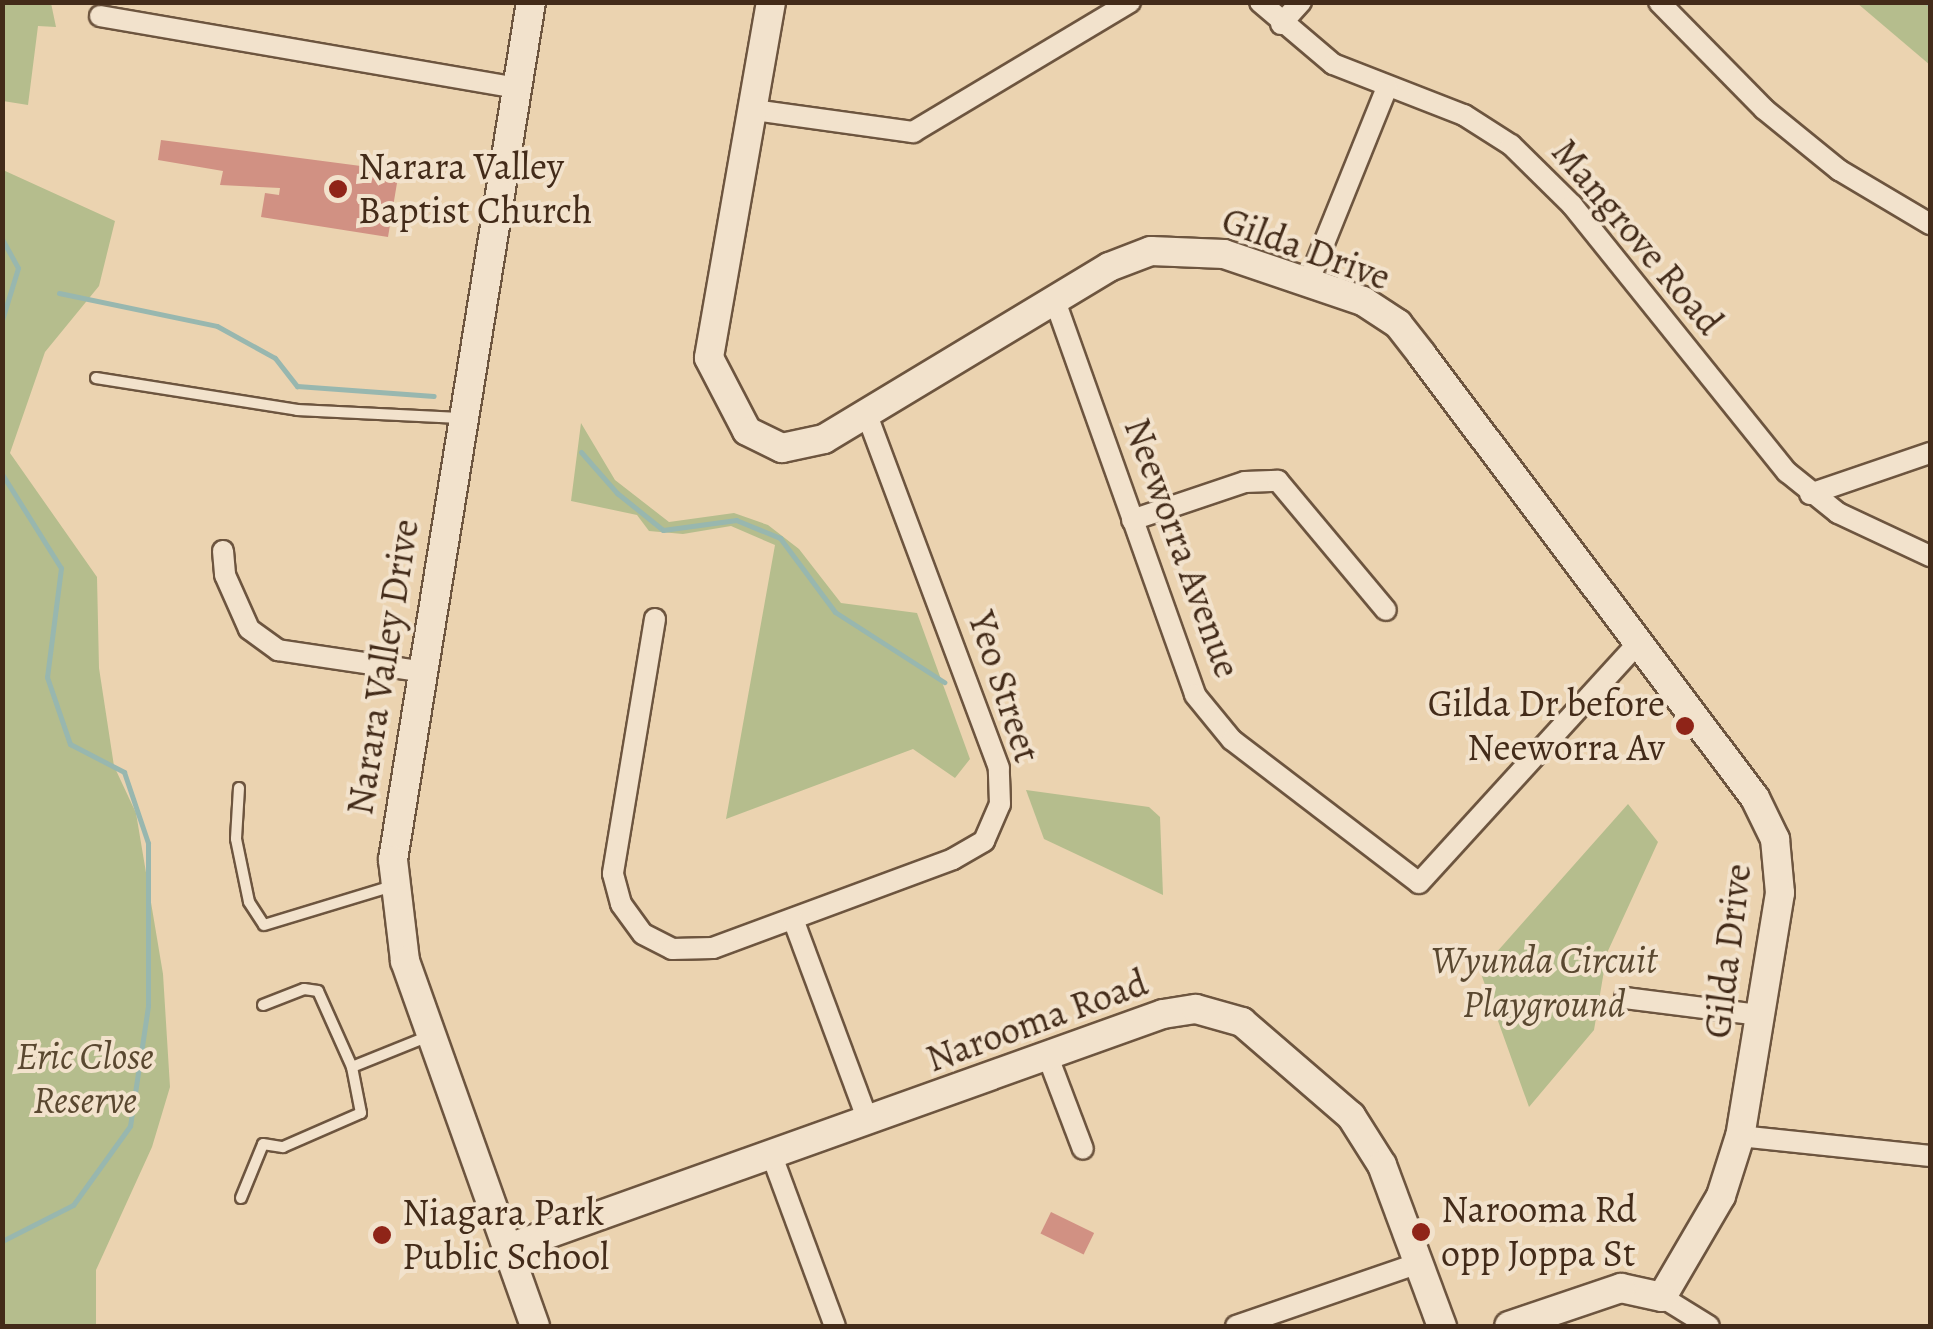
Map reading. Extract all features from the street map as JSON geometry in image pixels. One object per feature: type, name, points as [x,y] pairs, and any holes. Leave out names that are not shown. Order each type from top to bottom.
[{"type":"street","name":"Narara Valley Drive","points":[[531,2],[418,670],[395,820],[393,886],[405,961],[535,1326]]},
{"type":"street","name":"Gilda Drive","points":[[770,2],[709,358],[746,430],[782,448],[868,418],[1054,298],[1134,256],[1168,249],[1224,254],[1363,301],[1398,324],[1756,798],[1775,839],[1780,893],[1740,1136],[1722,1196],[1662,1297]]},
{"type":"street","points":[[754,110],[914,132],[1130,2]]},
{"type":"street","name":"Mangrove Road","points":[[1260,2],[1333,64],[1464,115],[1552,182],[1766,448],[1810,494],[1930,556]]},
{"type":"street","points":[[1282,24],[1301,2]]},
{"type":"street","points":[[1660,2],[1764,108],[1824,158],[1890,206],[1930,224]]},
{"type":"street","points":[[100,16],[516,88]]},
{"type":"street","points":[[1308,282],[1387,88]]},
{"type":"street","name":"Neeworra Avenue","points":[[1054,298],[1195,695],[1232,740],[1419,883],[1637,644]]},
{"type":"street","name":"Yeo Street","points":[[655,618],[613,874],[621,904],[643,934],[672,949],[713,948],[970,851],[991,831],[1000,804],[999,768],[868,418]]},
{"type":"street","points":[[1810,494],[1930,453]]},
{"type":"street","points":[[1132,520],[1245,482],[1278,481],[1386,610]]},
{"type":"street","points":[[223,551],[242,615],[278,650],[418,670]]},
{"type":"street","points":[[793,919],[868,1121]]},
{"type":"street","points":[[1625,998],[1760,1015]]},
{"type":"street","name":"Narooma Road","points":[[506,1249],[1180,1010],[1213,1011],[1242,1022],[1325,1087],[1366,1136],[1442,1326]]},
{"type":"street","points":[[1048,1057],[1083,1149]]},
{"type":"street","points":[[1740,1136],[1930,1156]]},
{"type":"street","points":[[772,1156],[835,1326]]},
{"type":"street","points":[[1236,1326],[1419,1264]]},
{"type":"street","points":[[1509,1326],[1621,1288],[1662,1297],[1710,1326]]},
{"type":"lane","points":[[96,378],[297,410],[461,418]]},
{"type":"lane","points":[[240,788],[236,839],[250,902],[264,925],[393,886]]},
{"type":"lane","points":[[240,1198],[263,1144],[283,1147],[361,1113],[352,1067],[313,987],[264,1005]]},
{"type":"lane","points":[[352,1067],[430,1036]]},
{"type":"green space","points":[[2,3],[51,3],[56,27],[38,26],[28,105],[3,101]]},
{"type":"green space","points":[[1857,3],[1930,3],[1930,65]]},
{"type":"green space","name":"Eric Close Reserve","points":[[3,170],[115,221],[99,286],[45,352],[10,453],[97,577],[99,668],[114,766],[136,813],[163,974],[170,1087],[152,1147],[96,1270],[96,1326],[3,1326]]},
{"type":"green space","points":[[581,423],[615,480],[669,522],[734,513],[768,525],[799,549],[841,603],[917,613],[970,759],[955,778],[913,749],[726,819],[775,545],[731,526],[683,534],[649,531],[637,515],[571,501]]},
{"type":"green space","points":[[1026,790],[1149,807],[1160,817],[1163,895],[1044,839]]},
{"type":"green space","name":"Wyunda Circuit Playground","points":[[1628,804],[1658,842],[1607,953],[1594,1030],[1529,1107],[1480,971]]},
{"type":"building","name":"Narara Valley Baptist Church","points":[[161,140],[399,171],[388,237],[261,217],[265,193],[279,195],[280,188],[220,185],[223,171],[158,160]]},
{"type":"building","points":[[1051,1212],[1094,1233],[1084,1255],[1040,1234]]},
{"type":"waterway","points":[[1926,2],[1930,4]]},
{"type":"waterway","points":[[2,239],[18,268],[2,320]]},
{"type":"waterway","points":[[59,293],[217,326],[275,358],[297,386],[434,396]]},
{"type":"waterway","points":[[581,452],[617,493],[663,530],[736,520],[780,538],[835,612],[944,682]]},
{"type":"waterway","points":[[2,474],[61,568],[47,677],[70,744],[124,772],[148,843],[148,1006],[130,1126],[73,1205],[2,1241]]},
{"type":"place","name":"Narara Valley Baptist Church","points":[[338,189]]},
{"type":"place","name":"Gilda Dr before Neeworra Av","points":[[1685,726]]},
{"type":"place","name":"Narooma Rd opp Joppa St","points":[[1421,1232]]},
{"type":"place","name":"Niagara Park Public School","points":[[382,1235]]}]
